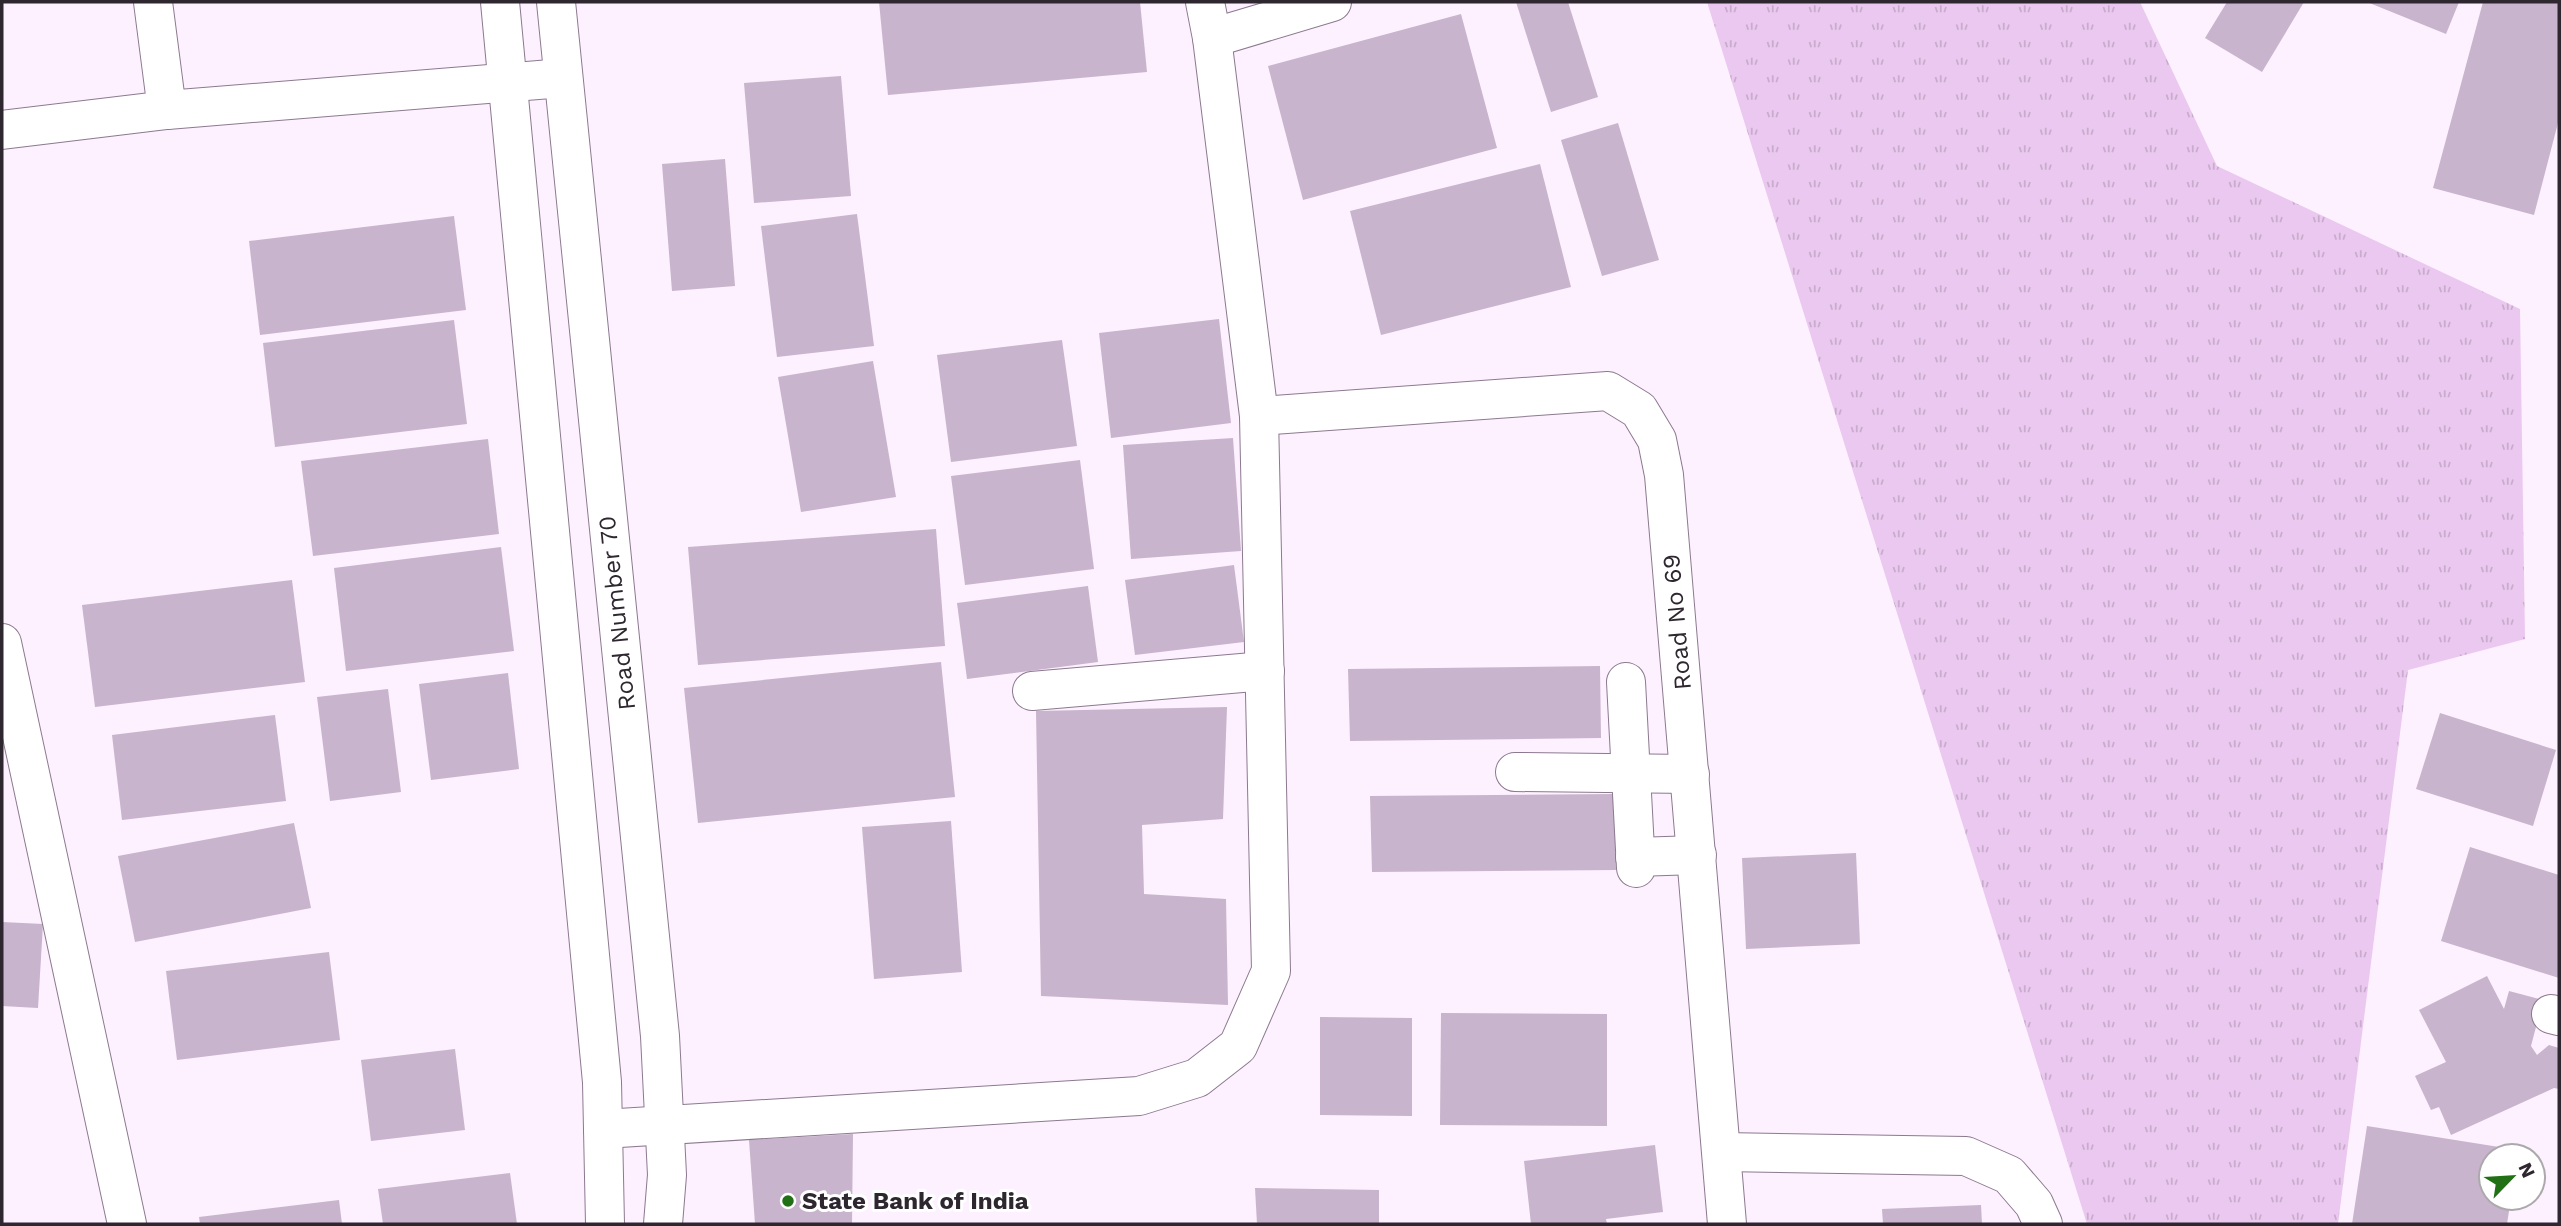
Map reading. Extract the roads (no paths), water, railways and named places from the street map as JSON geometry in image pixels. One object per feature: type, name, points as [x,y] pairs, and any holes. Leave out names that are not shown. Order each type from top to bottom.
[{"type":"street","points":[[153,2],[167,110]]},
{"type":"street","points":[[500,2],[602,1082],[605,1224]]},
{"type":"street","name":"Road Number 70","points":[[556,2],[660,1036],[667,1175],[663,1224]]},
{"type":"street","points":[[603,1129],[1139,1096],[1197,1078],[1238,1046],[1271,971],[1259,416],[1208,20],[1332,2]]},
{"type":"street","points":[[2,130],[167,110],[563,78]]},
{"type":"street","name":"Road No 69","points":[[1259,416],[1608,391],[1639,410],[1657,440],[1664,475],[1727,1224]]},
{"type":"street","points":[[2,643],[127,1224]]},
{"type":"street","points":[[1032,691],[1265,671]]},
{"type":"street","points":[[1626,682],[1635,863],[1697,855]]},
{"type":"street","points":[[1515,772],[1690,774]]},
{"type":"street","points":[[1723,1152],[1966,1156],[2009,1175],[2034,1204],[2043,1224]]},
{"type":"place","name":"State Bank of India","points":[[788,1201]]}]
